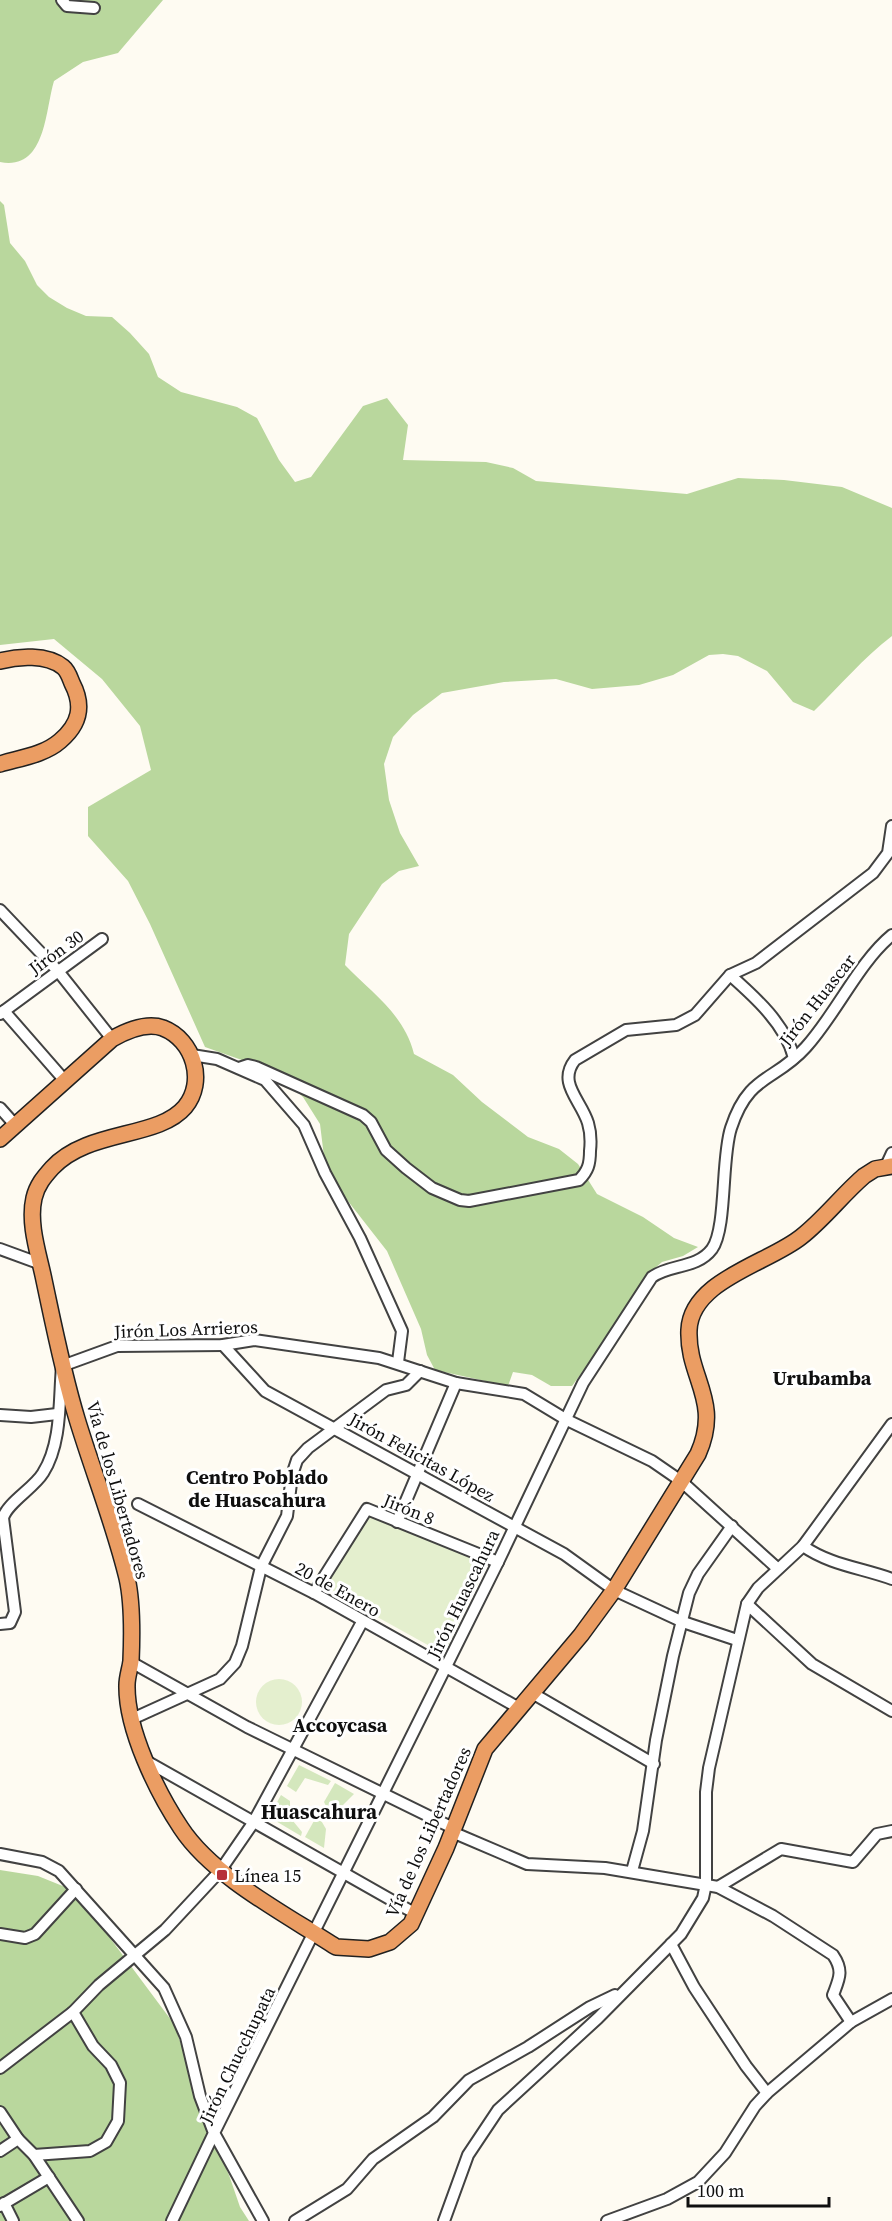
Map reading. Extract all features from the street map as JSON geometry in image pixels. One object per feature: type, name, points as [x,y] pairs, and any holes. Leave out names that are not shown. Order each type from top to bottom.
[{"type":"highway","points":[[0,661],[29,657],[56,663],[66,671],[81,704],[78,718],[60,741],[46,750],[0,764]]},
{"type":"highway","points":[[0,1139],[66,1082],[112,1038],[138,1028],[162,1028],[174,1034],[192,1055]]},
{"type":"highway","name":"Vía de los Libertadores","points":[[192,1055],[196,1084],[191,1099],[183,1109],[153,1125],[76,1148],[62,1157],[39,1184],[32,1212],[62,1366],[128,1583],[131,1662],[127,1685],[132,1719],[148,1762],[182,1830],[220,1871],[336,1947],[369,1949],[390,1942],[404,1933],[416,1914],[486,1749],[567,1654],[614,1590],[698,1454],[705,1438],[707,1420],[706,1402],[691,1352],[689,1330],[696,1306],[727,1278],[801,1237],[864,1176],[890,1162]]},
{"type":"street","points":[[62,0],[67,6],[94,8]]},
{"type":"street","points":[[239,1068],[248,1065],[256,1067],[363,1115],[371,1122],[386,1150],[432,1188],[450,1197],[469,1201],[579,1180],[587,1172],[591,1135],[588,1123],[567,1080],[569,1068],[575,1060],[626,1030],[664,1027],[686,1021],[695,1015],[730,975],[756,963],[873,873],[888,853],[892,826]]},
{"type":"street","points":[[0,910],[58,971],[112,1038]]},
{"type":"street","name":"Jirón Huascar","points":[[652,1277],[663,1269],[701,1259],[713,1247],[724,1188],[725,1148],[744,1099],[756,1083],[794,1058],[813,1039],[875,952],[892,934]]},
{"type":"street","name":"Jirón 30","points":[[2,1013],[102,939]]},
{"type":"street","points":[[730,975],[775,1022],[790,1045],[794,1058]]},
{"type":"street","points":[[2,1013],[66,1082]]},
{"type":"street","points":[[192,1055],[217,1059],[265,1080],[304,1125],[325,1173],[360,1238],[402,1331],[398,1362]]},
{"type":"street","points":[[0,1108],[16,1126]]},
{"type":"street","points":[[0,1249],[41,1264]]},
{"type":"street","name":"Jirón Huascahura","points":[[315,1933],[381,1794],[498,1562],[583,1383],[652,1277]]},
{"type":"street","name":"Jirón Los Arrieros","points":[[62,1366],[117,1346],[223,1345],[254,1340],[398,1362],[456,1383],[524,1394],[567,1420],[652,1461],[681,1481],[777,1568]]},
{"type":"street","name":"Jirón Felicitas López","points":[[223,1345],[265,1391],[515,1526],[564,1554],[614,1590],[683,1622],[737,1640]]},
{"type":"street","points":[[0,1624],[10,1623],[15,1612],[3,1518],[5,1512],[33,1488],[54,1449],[62,1366]]},
{"type":"street","points":[[132,1719],[190,1695],[220,1678],[235,1663],[242,1646],[261,1567],[287,1516],[292,1474],[297,1460],[308,1448],[337,1429],[386,1390],[406,1385],[420,1371]]},
{"type":"street","points":[[397,1522],[456,1383]]},
{"type":"street","points":[[0,1415],[31,1417],[57,1414]]},
{"type":"street","points":[[444,2221],[468,2156],[498,2110],[598,2018],[689,1923],[703,1898],[706,1884],[708,1776],[747,1604],[777,1568],[803,1546],[892,1424]]},
{"type":"street","name":"20 de Enero","points":[[138,1504],[314,1593],[362,1622],[519,1708]]},
{"type":"street","name":"Jirón 8","points":[[314,1593],[366,1509],[498,1562]]},
{"type":"street","points":[[632,1871],[643,1831],[673,1656],[689,1593],[698,1574],[732,1526]]},
{"type":"street","points":[[803,1546],[813,1553],[851,1568],[892,1580]]},
{"type":"street","points":[[747,1604],[812,1664],[892,1711]]},
{"type":"street","points":[[0,2068],[73,2012],[134,1955],[165,1930],[220,1871],[253,1823],[362,1622]]},
{"type":"street","points":[[131,1662],[293,1751],[452,1830],[527,1864],[632,1871],[718,1887],[773,1916],[833,1955],[839,1964],[841,1975],[833,1995],[851,2022]]},
{"type":"street","points":[[532,1694],[654,1764]]},
{"type":"street","points":[[148,1762],[416,1914]]},
{"type":"street","points":[[718,1887],[781,1850],[853,1862],[877,1834],[892,1831]]},
{"type":"street","points":[[0,1854],[42,1862],[59,1871],[164,1988],[177,2012],[213,2133],[172,2221]]},
{"type":"street","points":[[0,1934],[25,1938],[35,1934],[76,1889]]},
{"type":"street","name":"Jirón Chucchupata","points":[[263,2221],[213,2133],[315,1933]]},
{"type":"street","points":[[671,1944],[700,1996],[767,2093]]},
{"type":"street","points":[[295,2221],[347,2189],[373,2159],[433,2117],[469,2080],[528,2047],[590,2007],[620,1993]]},
{"type":"street","points":[[607,2221],[668,2199],[698,2182],[725,2153],[755,2106],[767,2093],[851,2022],[892,1999]]},
{"type":"street","points":[[34,2155],[90,2151],[106,2142],[118,2121],[120,2083],[111,2065],[93,2046],[73,2012]]},
{"type":"street","points":[[0,2112],[18,2139],[34,2155],[78,2221]]},
{"type":"street","points":[[0,2151],[18,2139]]},
{"type":"street","points":[[13,2221],[2,2204],[49,2177]]},
{"type":"green space","points":[[0,0],[163,0],[118,53],[83,62],[54,81],[45,122],[35,148],[27,157],[15,162],[0,162]]},
{"type":"green space","points":[[0,201],[4,205],[10,243],[25,261],[37,285],[49,297],[86,316],[112,317],[149,354],[158,377],[181,392],[237,407],[257,418],[279,460],[295,482],[311,477],[363,406],[387,398],[408,425],[403,460],[486,462],[513,468],[536,481],[687,494],[738,478],[784,480],[842,487],[892,508],[892,636],[861,663],[814,711],[793,702],[767,671],[738,656],[723,654],[709,655],[673,675],[639,685],[592,689],[556,679],[504,682],[442,693],[413,715],[393,737],[384,764],[389,800],[400,833],[419,866],[399,871],[382,884],[349,934],[345,965],[395,1016],[403,1027],[414,1054],[453,1075],[482,1102],[528,1137],[559,1149],[578,1164],[597,1194],[643,1217],[674,1238],[698,1247],[683,1256],[662,1262],[647,1275],[641,1295],[616,1321],[611,1333],[572,1386],[551,1386],[532,1375],[513,1372],[508,1386],[435,1370],[427,1355],[421,1329],[387,1251],[326,1173],[320,1124],[303,1097],[276,1072],[205,1047],[150,924],[128,881],[88,836],[88,807],[151,770],[140,726],[102,679],[54,639],[0,645]]},
{"type":"green space","points":[[367,1511],[488,1563],[444,1654],[325,1588]]},
{"type":"green space","points":[[279,1679],[295,1686],[302,1702],[295,1718],[279,1725],[263,1718],[256,1702],[263,1686]]},
{"type":"green space","points":[[299,1765],[331,1781],[328,1785],[305,1778],[296,1792],[287,1786]]},
{"type":"green space","points":[[335,1783],[354,1794],[343,1805],[327,1808],[324,1802]]},
{"type":"green space","points":[[281,1795],[290,1801],[290,1806],[284,1811],[285,1818],[293,1821],[302,1832],[301,1836],[269,1817]]},
{"type":"green space","points":[[319,1817],[326,1829],[324,1848],[305,1837],[315,1819]]},
{"type":"green space","points":[[0,1870],[38,1876],[75,1891],[174,2024],[199,2109],[229,2175],[240,2207],[249,2221],[0,2221]]},
{"type":"place","name":"Línea 15","points":[[222,1875]]},
{"type":"district","name":"Urubamba","points":[[822,1378]]},
{"type":"district","name":"Centro Poblado de Huascahura","points":[[257,1488]]},
{"type":"district","name":"Accoycasa","points":[[340,1725]]},
{"type":"district","name":"Huascahura","points":[[319,1811]]}]
